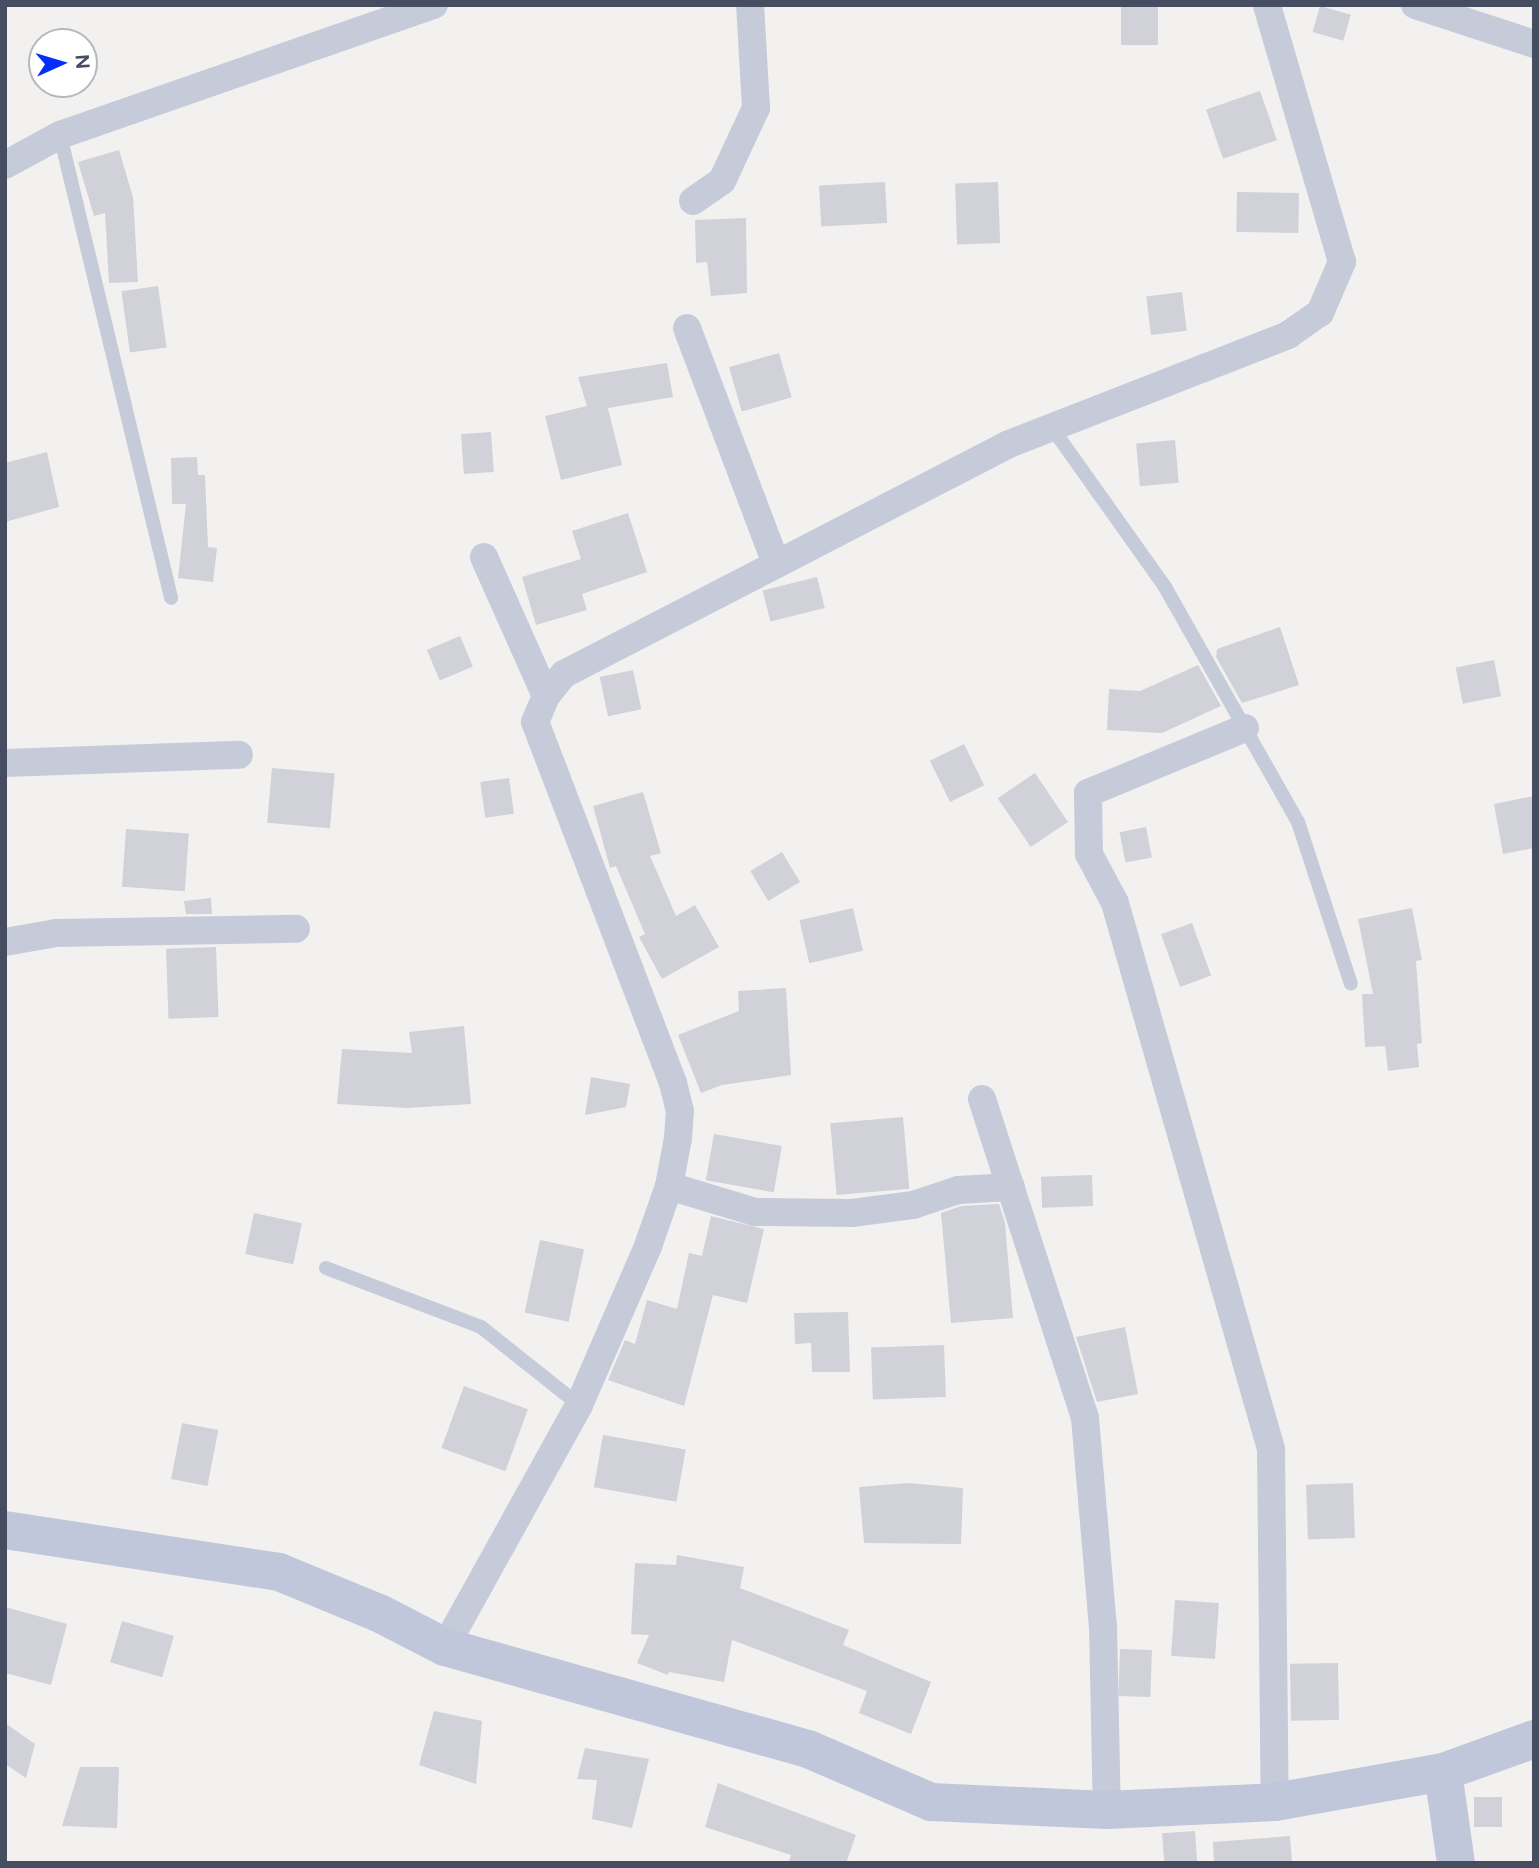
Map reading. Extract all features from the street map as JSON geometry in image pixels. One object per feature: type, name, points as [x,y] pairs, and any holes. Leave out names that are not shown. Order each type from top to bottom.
[{"type":"main road","points":[[5,1530],[279,1572],[381,1614],[445,1647],[808,1749],[931,1802],[1107,1810],[1275,1802],[1443,1772],[1534,1739]]},
{"type":"main road","points":[[1443,1772],[1456,1863]]},
{"type":"street","points":[[5,165],[60,135],[434,5]]},
{"type":"street","points":[[693,201],[722,181],[756,108],[750,5]]},
{"type":"street","points":[[445,1647],[579,1405],[669,1185],[680,1111],[674,1083],[545,755],[535,722],[546,696],[564,674],[776,563],[1050,425],[1288,335],[1320,313],[1342,262],[1267,5]]},
{"type":"street","points":[[1415,5],[1534,44]]},
{"type":"street","points":[[687,328],[776,563]]},
{"type":"street","points":[[484,557],[546,696]]},
{"type":"street","points":[[1245,728],[1088,793],[1088,854],[1115,903],[1271,1448],[1275,1802]]},
{"type":"street","points":[[5,763],[239,755]]},
{"type":"street","points":[[5,942],[56,933],[296,929]]},
{"type":"street","points":[[982,1098],[1085,1418],[1103,1626],[1107,1810]]},
{"type":"street","points":[[669,1185],[755,1212],[852,1213],[913,1205],[958,1190],[1011,1186]]},
{"type":"lane","points":[[60,135],[171,598]]},
{"type":"lane","points":[[1050,425],[1165,587],[1298,822],[1351,984]]},
{"type":"lane","points":[[326,1268],[481,1326],[579,1405]]},
{"type":"building","points":[[1121,5],[1158,5],[1158,45],[1121,45]]},
{"type":"building","points":[[1320,6],[1351,15],[1343,41],[1313,32]]},
{"type":"building","points":[[1260,91],[1277,140],[1223,159],[1206,110]]},
{"type":"building","points":[[119,150],[133,197],[138,282],[109,283],[105,213],[94,216],[78,162]]},
{"type":"building","points":[[885,182],[887,223],[821,226],[819,185]]},
{"type":"building","points":[[998,182],[1000,243],[957,244],[955,184]]},
{"type":"building","points":[[1237,192],[1299,193],[1298,233],[1236,232]]},
{"type":"building","points":[[746,218],[747,293],[711,296],[707,262],[696,263],[695,220]]},
{"type":"building","points":[[158,286],[167,347],[130,353],[121,291]]},
{"type":"building","points":[[1182,292],[1187,331],[1151,335],[1146,296]]},
{"type":"building","points":[[779,353],[792,397],[742,412],[729,367]]},
{"type":"building","points":[[667,363],[673,397],[608,408],[622,465],[561,480],[545,416],[587,406],[578,377]]},
{"type":"building","points":[[491,432],[494,472],[464,474],[461,434]]},
{"type":"building","points":[[1175,440],[1179,483],[1140,486],[1136,443]]},
{"type":"building","points":[[47,452],[59,507],[5,522],[5,463]]},
{"type":"building","points":[[197,457],[198,475],[205,475],[208,547],[217,548],[213,582],[178,578],[186,504],[172,504],[171,458]]},
{"type":"building","points":[[628,513],[647,572],[582,594],[587,610],[536,625],[522,577],[581,559],[572,531]]},
{"type":"building","points":[[817,577],[825,608],[770,622],[763,591]]},
{"type":"building","points":[[1280,627],[1299,685],[1242,703],[1216,657],[1217,649]]},
{"type":"building","points":[[460,636],[473,666],[440,680],[427,650]]},
{"type":"building","points":[[1494,660],[1501,696],[1463,704],[1456,667]]},
{"type":"building","points":[[1198,665],[1221,706],[1162,733],[1107,730],[1109,689],[1140,691]]},
{"type":"building","points":[[633,670],[641,709],[608,716],[600,677]]},
{"type":"building","points":[[964,744],[984,785],[950,802],[930,761]]},
{"type":"building","points":[[272,768],[335,773],[330,828],[267,823]]},
{"type":"building","points":[[1035,773],[1068,822],[1031,847],[998,798]]},
{"type":"building","points":[[509,778],[514,814],[485,818],[480,782]]},
{"type":"building","points":[[643,792],[661,853],[650,856],[676,916],[695,905],[719,947],[662,979],[639,937],[645,934],[616,866],[610,868],[593,806]]},
{"type":"building","points":[[1534,796],[1534,848],[1503,854],[1494,804]]},
{"type":"building","points":[[1146,827],[1152,857],[1125,863],[1119,832]]},
{"type":"building","points":[[126,829],[189,833],[185,891],[122,887]]},
{"type":"building","points":[[782,852],[800,882],[768,901],[750,871]]},
{"type":"building","points":[[211,898],[212,914],[186,914],[184,901]]},
{"type":"building","points":[[853,908],[863,951],[809,963],[799,920]]},
{"type":"building","points":[[1412,908],[1422,960],[1416,961],[1422,1043],[1417,1044],[1419,1067],[1388,1071],[1385,1046],[1365,1047],[1362,994],[1373,994],[1358,919]]},
{"type":"building","points":[[1192,923],[1211,976],[1180,987],[1161,934]]},
{"type":"building","points":[[216,947],[218,1017],[168,1019],[166,949]]},
{"type":"building","points":[[786,988],[791,1075],[722,1085],[701,1093],[678,1035],[739,1011],[738,991]]},
{"type":"building","points":[[464,1026],[471,1104],[407,1108],[337,1104],[342,1049],[412,1053],[409,1032]]},
{"type":"building","points":[[591,1077],[630,1084],[626,1107],[585,1115]]},
{"type":"building","points":[[903,1117],[909,1189],[837,1195],[830,1123]]},
{"type":"building","points":[[714,1134],[782,1146],[774,1192],[706,1180]]},
{"type":"building","points":[[1092,1175],[1093,1206],[1042,1208],[1041,1177]]},
{"type":"building","points":[[999,1204],[1005,1223],[1013,1318],[951,1323],[941,1213],[961,1206]]},
{"type":"building","points":[[254,1213],[302,1223],[293,1264],[245,1254]]},
{"type":"building","points":[[711,1216],[764,1229],[747,1303],[713,1295],[684,1406],[608,1380],[625,1340],[635,1344],[647,1300],[677,1309],[689,1253],[702,1256]]},
{"type":"building","points":[[540,1240],[584,1249],[569,1322],[525,1312]]},
{"type":"building","points":[[848,1312],[850,1372],[812,1372],[811,1343],[795,1344],[794,1313]]},
{"type":"building","points":[[1125,1327],[1138,1394],[1097,1402],[1076,1337]]},
{"type":"building","points":[[944,1345],[946,1397],[873,1400],[871,1348]]},
{"type":"building","points":[[464,1386],[528,1409],[505,1471],[441,1448]]},
{"type":"building","points":[[182,1423],[218,1430],[207,1486],[171,1479]]},
{"type":"building","points":[[603,1435],[686,1450],[677,1502],[594,1487]]},
{"type":"building","points":[[908,1483],[963,1488],[961,1544],[864,1543],[859,1487]]},
{"type":"building","points":[[1353,1483],[1355,1538],[1308,1540],[1306,1485]]},
{"type":"building","points":[[677,1555],[744,1567],[740,1588],[849,1630],[843,1645],[931,1682],[911,1734],[859,1713],[867,1691],[732,1640],[724,1682],[669,1672],[668,1675],[637,1663],[649,1635],[631,1634],[635,1563],[676,1565]]},
{"type":"building","points":[[1175,1600],[1219,1603],[1215,1659],[1171,1656]]},
{"type":"building","points":[[5,1607],[67,1624],[51,1685],[5,1673]]},
{"type":"building","points":[[122,1621],[174,1636],[162,1677],[110,1662]]},
{"type":"building","points":[[1120,1649],[1152,1650],[1150,1697],[1118,1696]]},
{"type":"building","points":[[1338,1663],[1339,1720],[1291,1721],[1290,1664]]},
{"type":"building","points":[[434,1711],[482,1721],[476,1784],[419,1765]]},
{"type":"building","points":[[5,1723],[35,1744],[26,1778],[5,1764]]},
{"type":"building","points":[[585,1748],[649,1759],[632,1828],[592,1819],[597,1780],[577,1779]]},
{"type":"building","points":[[80,1767],[119,1767],[117,1828],[62,1826]]},
{"type":"building","points":[[718,1783],[856,1835],[846,1863],[788,1863],[791,1855],[705,1827]]},
{"type":"building","points":[[1474,1797],[1502,1797],[1502,1827],[1474,1827]]},
{"type":"building","points":[[1195,1831],[1197,1863],[1164,1863],[1162,1833]]},
{"type":"building","points":[[1290,1836],[1292,1863],[1214,1863],[1213,1842]]}]
